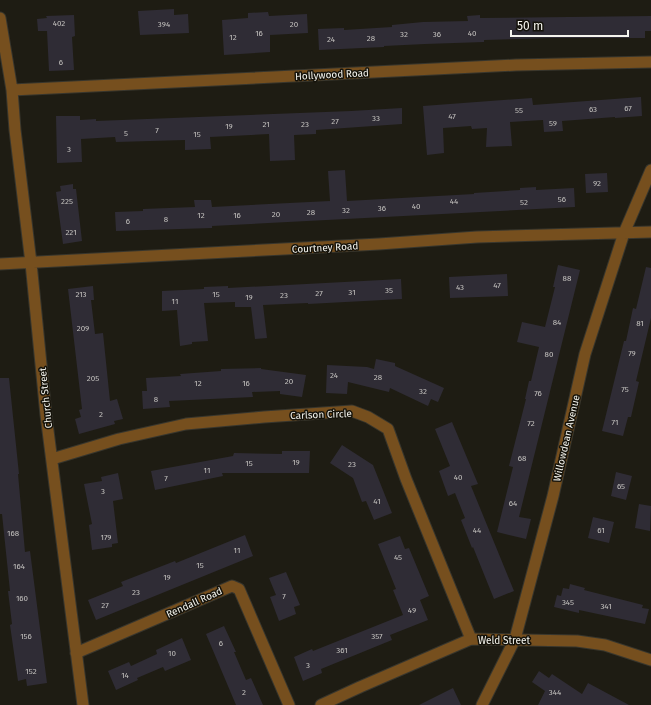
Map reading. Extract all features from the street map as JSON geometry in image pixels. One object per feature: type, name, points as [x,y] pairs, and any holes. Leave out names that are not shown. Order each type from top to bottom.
[{"type":"street","name":"Church Street","points":[[0,18],[12,90],[46,415],[83,705]]},
{"type":"street","name":"Hollywood Road","points":[[12,90],[516,65],[651,62]]},
{"type":"street","name":"Willowdean Avenue","points":[[482,705],[515,639],[553,496],[585,354],[624,232],[651,170]]},
{"type":"street","name":"Courtney Road","points":[[0,264],[477,237],[651,232]]},
{"type":"street","name":"Carlson Circle","points":[[52,459],[119,439],[186,424],[264,416],[352,411],[368,417],[388,429],[406,479],[471,639]]},
{"type":"street","name":"Rendall Road","points":[[76,654],[232,586],[239,589],[289,705]]},
{"type":"street","name":"Weld Street","points":[[321,705],[471,639],[577,641],[605,646],[651,660]]},
{"type":"building","points":[[174,9],[174,15],[188,14],[189,33],[140,35],[138,11]]},
{"type":"building","points":[[268,12],[269,16],[307,14],[308,33],[270,35],[270,52],[224,55],[222,20],[248,18],[248,13]]},
{"type":"building","points":[[74,15],[75,36],[72,37],[74,70],[49,71],[47,31],[38,31],[37,19],[47,18],[46,16]]},
{"type":"building","points":[[480,15],[480,18],[651,16],[651,31],[645,31],[645,38],[484,40],[484,42],[319,50],[318,29],[344,28],[344,30],[392,27],[392,25],[423,22],[468,21],[467,16]]},
{"type":"building","points":[[641,97],[642,116],[562,121],[563,131],[544,132],[543,120],[510,122],[512,146],[486,147],[487,128],[472,129],[471,126],[443,128],[444,153],[427,155],[423,106],[532,98],[533,105]]},
{"type":"building","points":[[402,108],[402,124],[316,130],[316,134],[294,135],[295,160],[270,161],[269,134],[210,137],[211,149],[185,150],[185,140],[116,142],[115,137],[81,139],[82,162],[57,163],[56,116],[80,116],[80,120],[96,119],[96,121]]},
{"type":"building","points":[[345,170],[347,201],[474,194],[536,187],[536,190],[574,188],[575,207],[212,226],[212,228],[116,231],[115,212],[143,211],[143,209],[195,207],[194,200],[211,200],[212,207],[330,201],[328,171]]},
{"type":"building","points":[[607,173],[608,192],[586,193],[585,174]]},
{"type":"building","points":[[73,184],[73,189],[76,189],[82,241],[63,244],[56,192],[61,191],[60,186]]},
{"type":"building","points":[[558,265],[580,270],[519,517],[531,519],[526,539],[497,532],[513,467],[509,466],[526,399],[529,381],[531,381],[539,347],[517,342],[522,322],[545,327],[555,287],[553,287]]},
{"type":"building","points":[[646,267],[651,268],[651,318],[636,381],[639,382],[631,417],[628,417],[623,436],[602,431],[624,341],[626,341],[633,308],[636,309]]},
{"type":"building","points":[[507,274],[508,296],[450,298],[449,277]]},
{"type":"building","points":[[401,279],[402,299],[263,305],[267,338],[255,339],[251,307],[235,307],[235,302],[204,303],[208,341],[192,342],[192,344],[180,346],[177,310],[162,311],[162,291],[204,289],[204,287],[228,286],[228,288]]},
{"type":"building","points":[[93,286],[94,300],[91,300],[95,334],[103,333],[110,401],[117,399],[123,419],[114,421],[115,424],[79,434],[75,419],[81,417],[79,410],[82,409],[68,289]]},
{"type":"building","points":[[376,359],[395,363],[395,366],[444,388],[438,402],[431,399],[428,406],[390,388],[389,392],[348,382],[347,394],[326,393],[327,365],[367,367],[374,369]]},
{"type":"building","points":[[261,368],[306,375],[302,397],[280,394],[280,391],[252,392],[253,397],[169,401],[170,407],[143,409],[142,391],[147,391],[146,378],[181,376],[180,374],[221,371],[221,369]]},
{"type":"building","points":[[0,378],[9,378],[25,552],[30,551],[47,683],[27,686],[26,679],[18,681],[10,625],[12,624],[8,591],[10,591],[2,514],[0,514]]},
{"type":"building","points":[[452,422],[478,484],[471,486],[514,591],[494,599],[461,520],[465,518],[455,493],[448,496],[439,471],[450,466],[435,429]]},
{"type":"building","points":[[342,445],[373,465],[392,513],[374,520],[366,501],[362,502],[353,478],[330,463]]},
{"type":"building","points":[[282,451],[310,451],[309,473],[222,473],[223,476],[155,490],[151,471],[233,456],[234,453],[282,454]]},
{"type":"building","points":[[616,472],[632,476],[626,500],[611,496]]},
{"type":"building","points":[[118,473],[123,499],[113,501],[118,543],[112,544],[112,547],[92,550],[89,525],[92,524],[84,484],[102,481],[101,477]]},
{"type":"building","points":[[639,504],[651,506],[650,531],[635,528]]},
{"type":"building","points":[[593,517],[614,522],[609,543],[588,538]]},
{"type":"building","points":[[245,535],[253,556],[96,620],[88,600],[123,586],[121,582],[175,561],[176,563]]},
{"type":"building","points":[[400,536],[405,549],[409,548],[429,596],[420,600],[428,620],[390,635],[392,640],[321,669],[322,673],[303,681],[294,657],[312,649],[313,651],[403,615],[393,590],[396,589],[378,544]]},
{"type":"building","points":[[286,572],[300,605],[294,607],[296,614],[279,621],[270,597],[276,595],[269,578]]},
{"type":"building","points":[[570,584],[585,588],[584,590],[643,605],[642,608],[649,609],[645,624],[579,610],[579,613],[554,607],[557,595],[561,596],[563,588],[569,589]]},
{"type":"building","points":[[224,626],[236,652],[234,652],[246,680],[251,678],[263,705],[236,705],[206,634]]},
{"type":"building","points":[[182,638],[191,660],[165,671],[163,667],[137,678],[138,680],[116,690],[108,671],[129,662],[131,666],[157,654],[156,650]]},
{"type":"building","points":[[539,671],[549,678],[552,674],[582,694],[588,683],[629,705],[538,705],[545,691],[532,682]]},
{"type":"building","points":[[453,688],[461,705],[419,705]]}]
